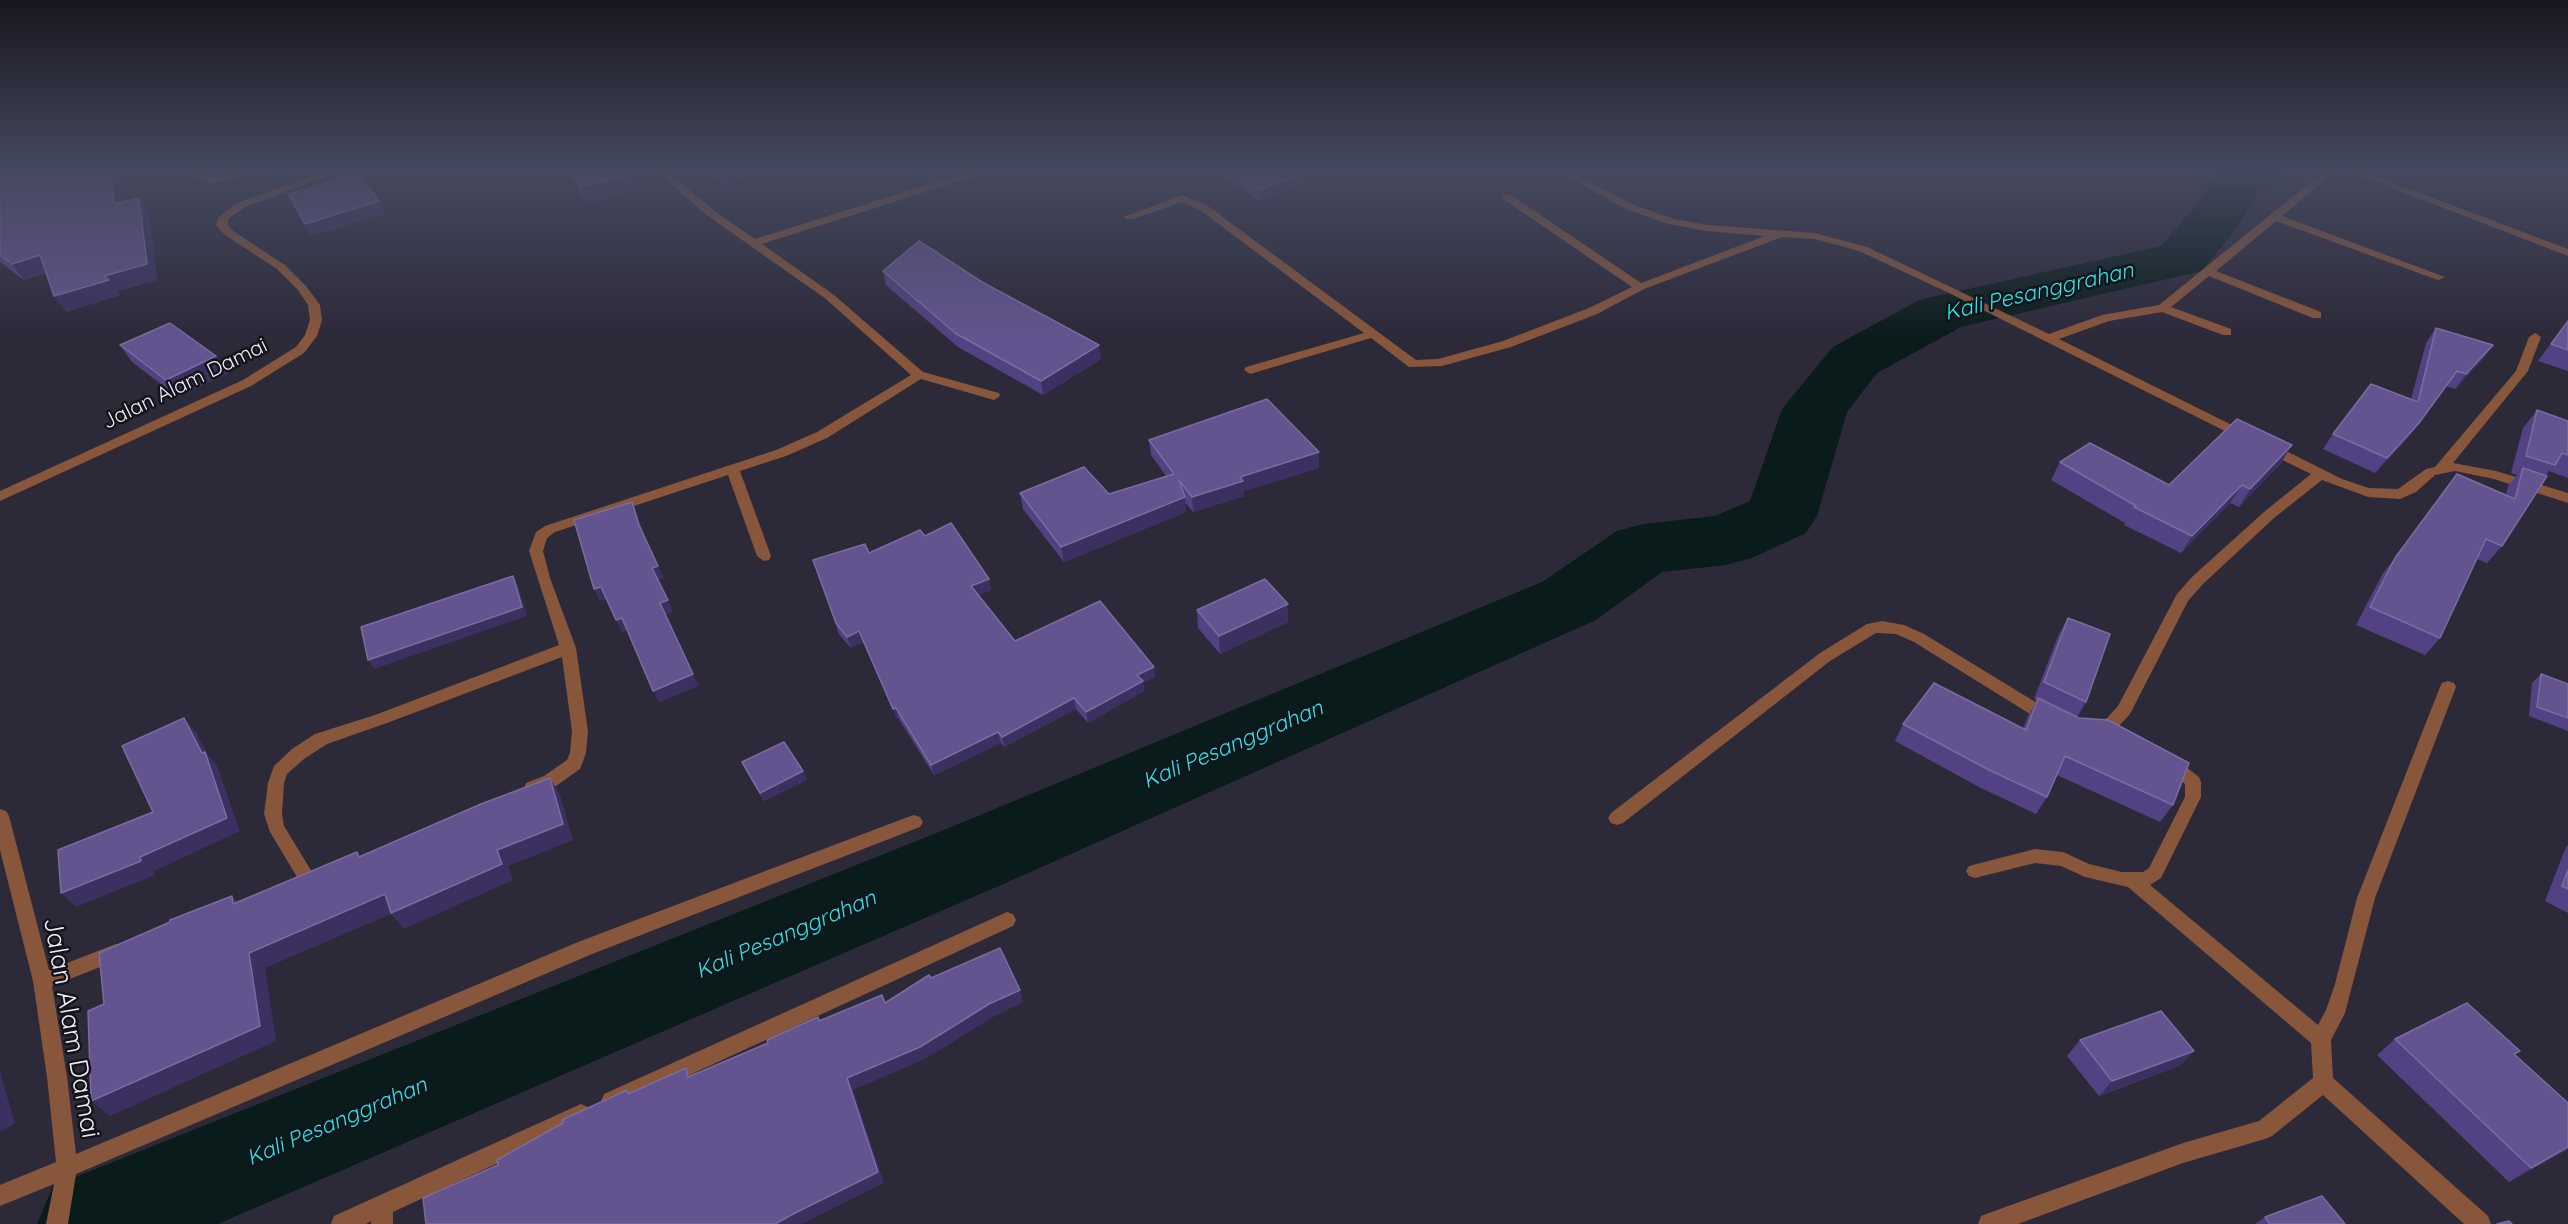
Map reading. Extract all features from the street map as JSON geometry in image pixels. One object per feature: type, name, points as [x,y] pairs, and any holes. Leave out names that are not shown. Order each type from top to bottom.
[{"type":"street","name":"Jalan Alam Damai","points":[[0,496],[247,383],[300,350],[311,336],[316,320],[314,305],[302,288],[281,267],[229,233],[222,225]]},
{"type":"street","points":[[728,225],[830,297],[920,375],[994,396]]},
{"type":"street","points":[[754,243],[810,225]]},
{"type":"street","points":[[1230,225],[1413,364],[1438,363],[1507,344],[1593,311],[1640,287],[1784,232]]},
{"type":"street","points":[[1549,225],[1640,287]]},
{"type":"street","points":[[1690,225],[1815,236],[1863,249],[1952,290],[2320,474],[2360,490],[2388,495],[2400,494],[2411,489],[2431,472],[2441,468],[2475,470],[2568,498]]},
{"type":"street","points":[[2049,339],[2106,318],[2163,308],[2265,225]]},
{"type":"street","points":[[2297,225],[2439,277]]},
{"type":"street","points":[[2495,225],[2568,253]]},
{"type":"street","points":[[2209,272],[2317,315]]},
{"type":"street","points":[[2163,308],[2227,332]]},
{"type":"street","points":[[1250,370],[1372,334]]},
{"type":"street","points":[[2441,468],[2522,371],[2535,337]]},
{"type":"street","points":[[516,795],[564,773],[574,764],[578,753],[580,731],[568,648],[536,551],[541,534],[550,529],[781,453],[822,435],[920,375]]},
{"type":"street","points":[[732,469],[764,556]]},
{"type":"street","points":[[2078,728],[2101,728],[2113,722],[2124,710],[2182,598],[2198,580],[2269,515],[2320,474]]},
{"type":"street","points":[[1617,818],[1825,657],[1872,628],[1882,626],[1899,629],[1919,638],[2043,715],[2060,723]]},
{"type":"street","points":[[327,869],[301,879],[276,827],[273,814],[276,783],[280,771],[298,754],[321,739],[381,719],[568,648]]},
{"type":"street","points":[[2448,687],[2366,898],[2344,984],[2334,1013],[2321,1039],[2323,1082],[2480,1224]]},
{"type":"street","points":[[2101,728],[2120,738]]},
{"type":"street","points":[[1975,871],[2035,856],[2063,859],[2085,870],[2133,881],[2146,879],[2155,873],[2193,798],[2193,782],[2179,769],[2158,758]]},
{"type":"street","name":"Jalan Alam Damai","points":[[0,816],[42,981],[57,1077],[67,1169],[57,1220]]},
{"type":"street","points":[[0,1196],[585,948],[914,822]]},
{"type":"street","points":[[2133,881],[2321,1039]]},
{"type":"street","points":[[342,1224],[382,1215],[1007,920]]},
{"type":"street","points":[[42,981],[130,947]]},
{"type":"street","points":[[1989,1224],[2183,1153],[2265,1129],[2323,1082]]},
{"type":"building","points":[[0,225],[142,225],[147,264],[104,276],[109,280],[54,296],[40,255],[12,264],[0,255]]},
{"type":"building","points":[[919,241],[982,282],[1099,345],[1041,381],[955,333],[883,271]]},
{"type":"building","points":[[2568,321],[2568,350],[2551,344]]},
{"type":"building","points":[[170,323],[216,356],[166,380],[120,345]]},
{"type":"building","points":[[2436,328],[2493,345],[2466,374],[2457,371],[2419,423],[2387,458],[2333,434],[2371,384],[2418,402]]},
{"type":"building","points":[[1267,399],[1319,452],[1240,477],[1243,481],[1192,497],[1179,480],[1185,497],[1061,547],[1020,493],[1084,467],[1109,494],[1174,474],[1149,440]]},
{"type":"building","points":[[2537,410],[2568,421],[2568,455],[2562,453],[2555,465],[2526,456]]},
{"type":"building","points":[[2237,419],[2292,445],[2250,489],[2242,485],[2192,536],[2134,507],[2136,506],[2060,462],[2090,443],[2169,485]]},
{"type":"building","points":[[2523,468],[2547,476],[2502,546],[2486,539],[2440,638],[2370,607],[2395,558],[2457,474],[2515,499]]},
{"type":"building","points":[[632,502],[639,525],[658,566],[652,568],[668,600],[660,603],[693,674],[653,691],[622,618],[616,620],[601,587],[594,589],[574,520]]},
{"type":"building","points":[[951,523],[989,579],[971,586],[1015,641],[1100,601],[1154,667],[1137,675],[1143,681],[1086,712],[1074,698],[1002,737],[998,732],[931,765],[896,708],[893,709],[859,631],[847,637],[836,623],[813,560],[865,544],[869,553],[920,530],[925,536]]},
{"type":"building","points":[[513,576],[522,607],[368,660],[361,627]]},
{"type":"building","points":[[1265,579],[1288,604],[1219,636],[1197,610]]},
{"type":"building","points":[[2068,618],[2110,634],[2086,702],[2044,682]]},
{"type":"building","points":[[2541,674],[2568,684],[2568,718],[2537,707]]},
{"type":"building","points":[[1934,683],[2026,730],[2038,698],[2079,718],[2108,720],[2189,763],[2173,805],[2065,756],[2047,797],[1989,770],[1903,724]]},
{"type":"building","points":[[184,718],[202,753],[205,752],[227,818],[140,857],[141,861],[61,893],[58,850],[153,812],[122,746]]},
{"type":"building","points":[[784,742],[803,771],[760,793],[742,762]]},
{"type":"building","points":[[550,778],[563,824],[497,850],[502,864],[391,913],[385,894],[249,953],[260,1026],[91,1101],[88,1011],[104,1004],[99,953],[170,922],[170,920],[232,896],[233,904],[357,852],[359,857],[481,804]]},
{"type":"building","points":[[2568,870],[2568,889],[2562,886]]},
{"type":"building","points":[[1000,948],[1020,990],[989,1004],[920,1047],[847,1078],[878,1172],[775,1224],[426,1224],[423,1198],[498,1165],[497,1160],[563,1123],[562,1120],[627,1090],[628,1094],[686,1068],[688,1077],[768,1043],[767,1040],[818,1017],[819,1021],[882,995],[885,1003],[929,975],[931,978]]},
{"type":"building","points":[[2467,1003],[2520,1051],[2514,1054],[2568,1103],[2568,1147],[2531,1168],[2395,1039]]},
{"type":"building","points":[[2161,1011],[2194,1051],[2112,1081],[2080,1040]]},
{"type":"building","points":[[2322,1196],[2345,1224],[2270,1224],[2265,1217]]},
{"type":"waterway","name":"Kali Pesanggrahan","points":[[91,1224],[976,856],[1569,601],[1643,549],[1726,540],[1781,516],[1815,409],[1855,360],[1941,313],[2181,259],[2209,225]]}]
